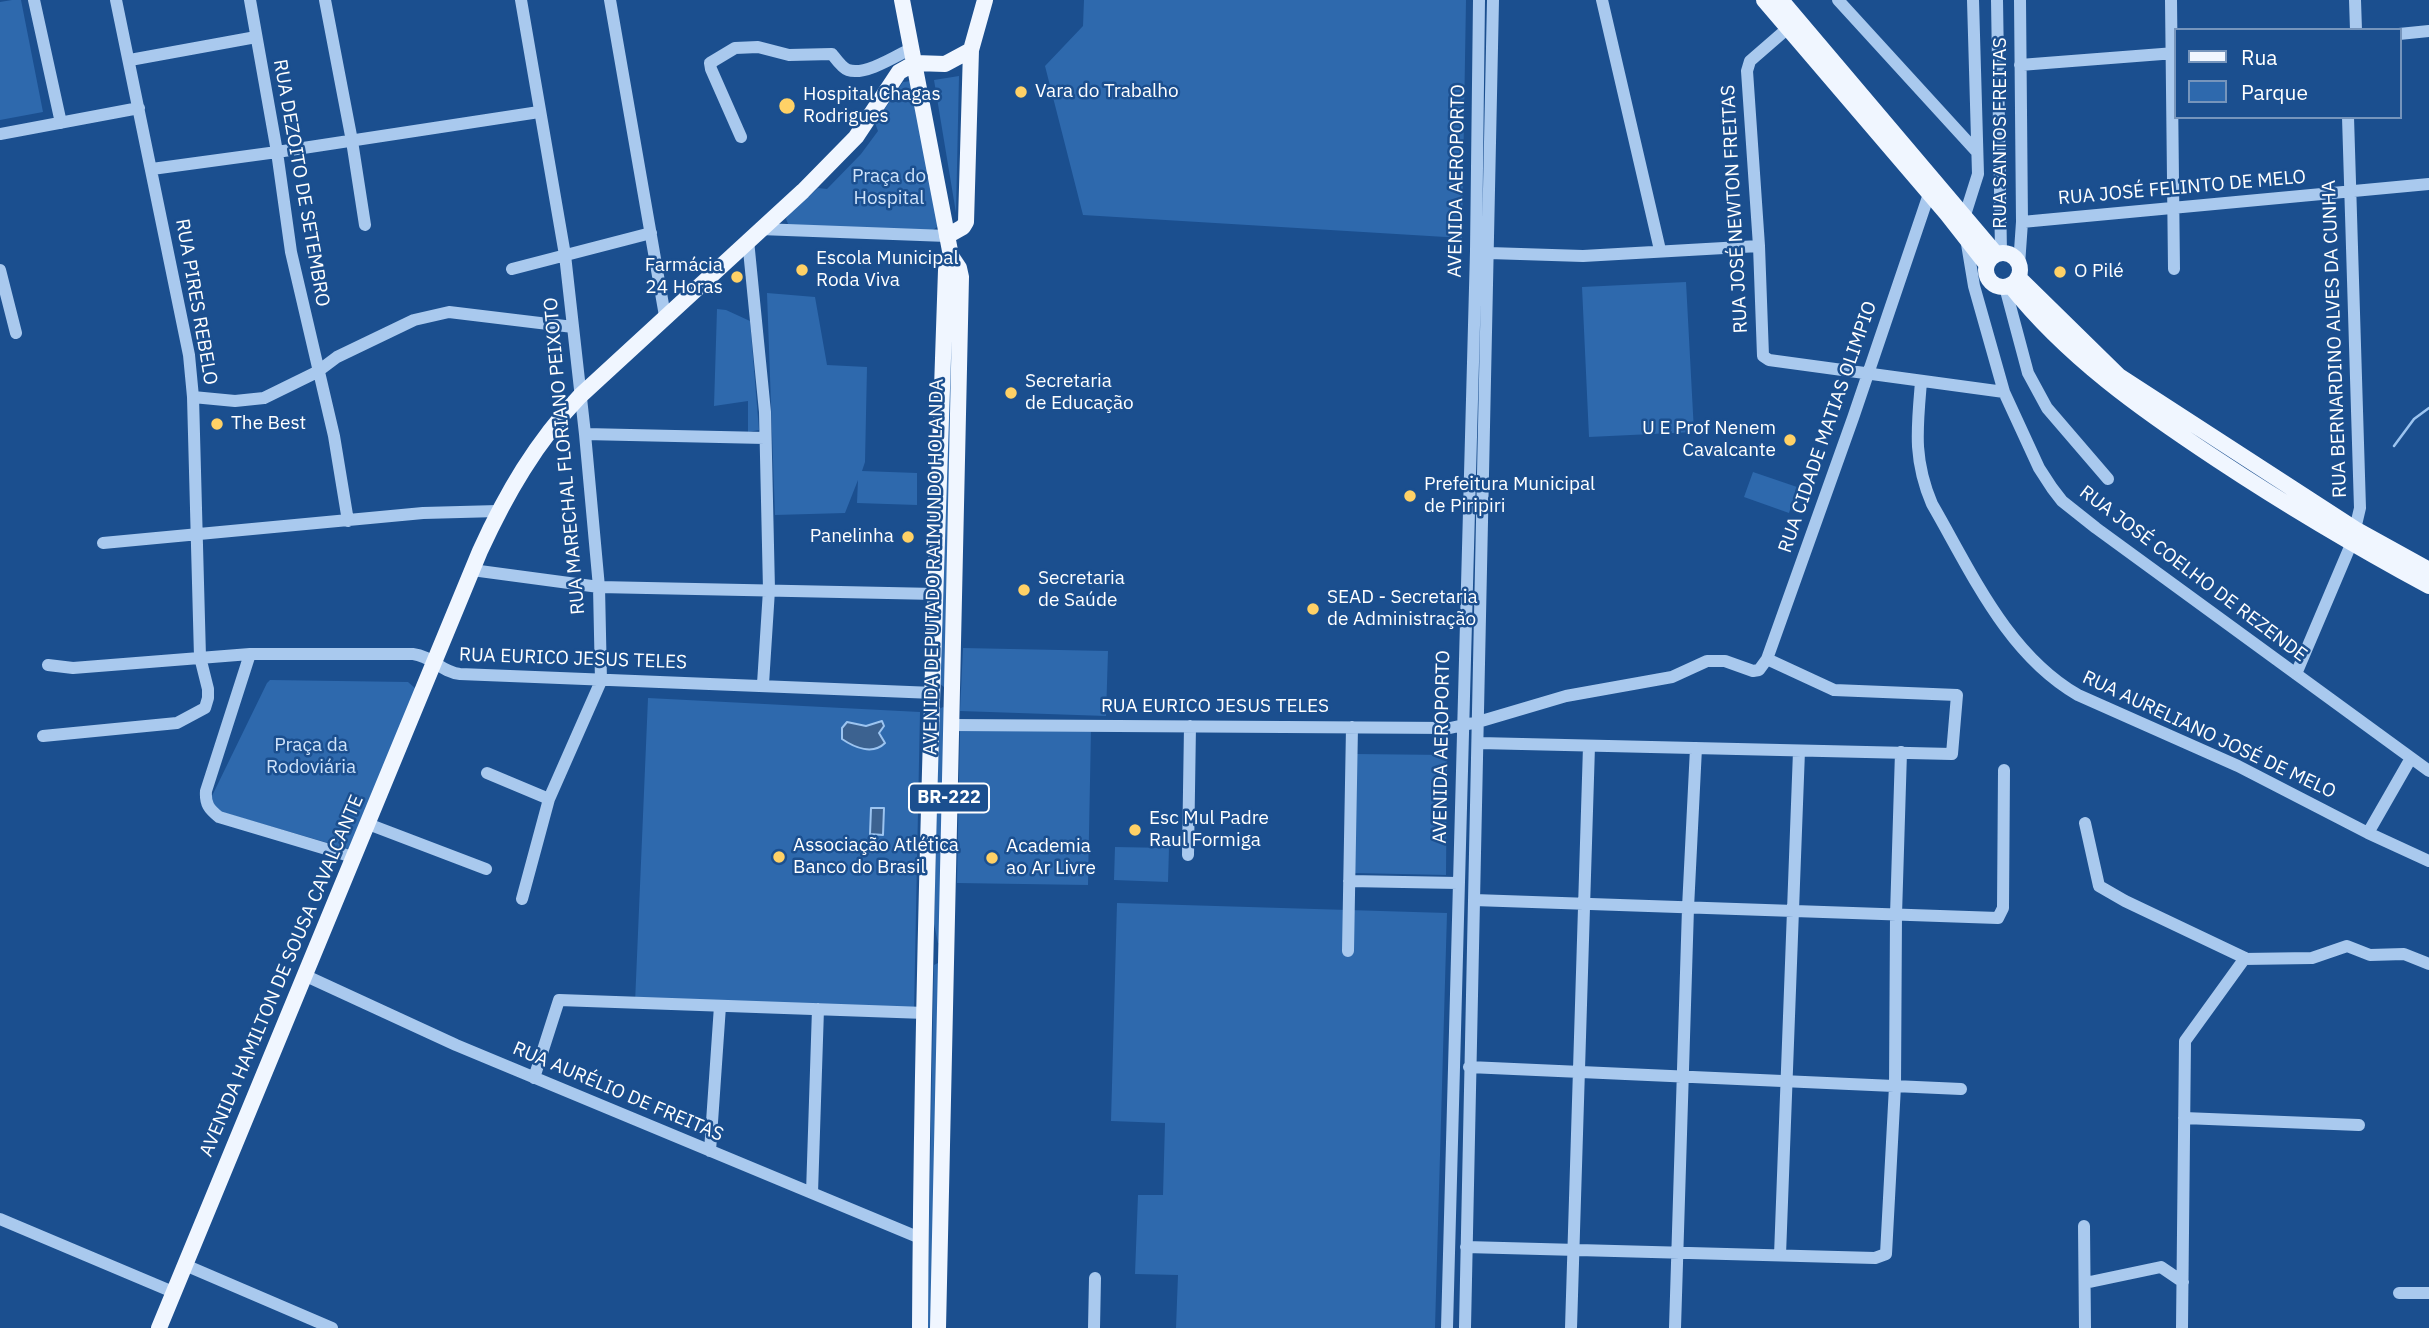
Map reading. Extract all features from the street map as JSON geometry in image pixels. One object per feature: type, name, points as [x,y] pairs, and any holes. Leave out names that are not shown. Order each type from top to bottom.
[{"type":"main road","name":"BR-222","points":[[902,0],[952,265]]},
{"type":"main road","points":[[1764,0],[1966,237],[1994,257],[2010,254],[2013,279],[2119,376],[2429,586]]},
{"type":"main road","points":[[1781,0],[1965,215],[1994,257],[1989,279],[1996,285],[2013,279]]},
{"type":"main road","points":[[947,236],[963,227],[966,217],[968,78],[971,50],[987,2]]},
{"type":"main road","points":[[945,64],[971,50]]},
{"type":"main road","points":[[913,56],[945,64],[968,78]]},
{"type":"main road","name":"AVENIDA HAMILTON DE SOUSA CAVALCANTE","points":[[159,1328],[498,511],[533,452],[558,419],[665,316],[803,191],[856,137],[913,56]]},
{"type":"main road","name":"AVENIDA DEPUTADO RAIMUNDO HOLANDA","points":[[920,1328],[926,948],[936,594],[952,265]]},
{"type":"main road","name":"AVENIDA DEPUTADO RAIMUNDO HOLANDA","points":[[938,1328],[961,302],[952,265]]},
{"type":"main road","points":[[2354,536],[2429,570]]},
{"type":"main road","points":[[926,948],[946,951]]},
{"type":"street","points":[[34,0],[61,123]]},
{"type":"street","name":"RUA PIRES REBELO","points":[[43,736],[177,723],[205,708],[208,698],[200,657],[193,397],[189,355],[116,0]]},
{"type":"street","name":"RUA DEZOITO DE SETEMBRO","points":[[250,0],[277,152],[291,252],[336,444],[348,521]]},
{"type":"street","points":[[325,0],[365,225]]},
{"type":"street","name":"RUA MARECHAL FLORIANO PEIXOTO","points":[[521,0],[565,255],[599,587],[601,681],[549,799],[522,899]]},
{"type":"street","points":[[610,0],[665,316]]},
{"type":"street","name":"AVENIDA AEROPORTO","points":[[1447,1328],[1476,237],[1479,0]]},
{"type":"street","name":"AVENIDA AEROPORTO","points":[[1465,1328],[1493,0]]},
{"type":"street","points":[[1602,0],[1660,250]]},
{"type":"street","points":[[1838,0],[1977,152]]},
{"type":"street","points":[[1965,215],[1977,181],[1973,0]]},
{"type":"street","points":[[1994,257],[1999,232],[2001,173],[1997,0]]},
{"type":"street","name":"RUA SANTOS FREITAS","points":[[2013,279],[2022,222],[2020,0]]},
{"type":"street","points":[[2171,0],[2174,269]]},
{"type":"street","points":[[2356,0],[2356,28]]},
{"type":"street","name":"RUA JOSÉ NEWTON FREITAS","points":[[1788,28],[1750,61],[1747,67],[1764,358],[1868,375]]},
{"type":"street","points":[[2401,34],[2429,31]]},
{"type":"street","points":[[130,60],[256,37]]},
{"type":"street","points":[[741,137],[710,63],[735,48],[758,47],[789,55],[832,54],[845,69],[851,71],[913,56]]},
{"type":"street","points":[[2020,65],[2173,53]]},
{"type":"street","points":[[0,134],[139,108]]},
{"type":"street","points":[[152,169],[539,112]]},
{"type":"street","name":"RUA BERNARDINO ALVES DA CUNHA","points":[[2296,674],[2354,536],[2360,498],[2348,119]]},
{"type":"street","name":"RUA JOSÉ FELINTO DE MELO","points":[[2022,222],[2429,184]]},
{"type":"street","name":"RUA CIDADE MATIAS OLIMPIO","points":[[1759,670],[1767,659],[1929,194]]},
{"type":"street","points":[[512,269],[651,233]]},
{"type":"street","points":[[763,684],[769,590],[765,412],[754,234],[947,236]]},
{"type":"street","name":"RUA JOSÉ COELHO DE REZENDE","points":[[1966,237],[1974,286],[2004,392],[2039,468],[2062,501],[2429,771]]},
{"type":"street","points":[[1489,253],[1583,256],[1759,246]]},
{"type":"street","points":[[0,270],[16,333]]},
{"type":"street","name":"RUA JOSÉ COELHO DE REZENDE","points":[[2013,279],[2028,373],[2047,408],[2108,479]]},
{"type":"street","points":[[193,397],[235,401],[264,398],[414,320],[449,312],[573,327]]},
{"type":"street","points":[[1868,375],[2004,392]]},
{"type":"street","name":"RUA AURELIANO JOSÉ DE MELO","points":[[1921,382],[1917,451],[1932,504],[2001,623],[2037,664],[2062,686],[2078,695],[2238,766],[2429,861]]},
{"type":"street","points":[[585,434],[765,438]]},
{"type":"street","points":[[103,543],[423,513],[498,511]]},
{"type":"street","points":[[472,570],[599,587],[936,594]]},
{"type":"street","points":[[250,653],[209,781],[206,801],[208,808],[219,817],[353,856]]},
{"type":"street","name":"RUA EURICO JESUS TELES","points":[[48,665],[73,668],[250,653],[413,654],[435,661],[449,673],[934,693]]},
{"type":"street","points":[[1479,743],[1952,754],[1957,695],[1835,690],[1767,659]]},
{"type":"street","name":"RUA EURICO JESUS TELES","points":[[951,725],[1462,726],[1566,696],[1672,677],[1707,661],[1725,661],[1751,671],[1759,670]]},
{"type":"street","points":[[1188,855],[1190,726]]},
{"type":"street","points":[[1348,951],[1352,727]]},
{"type":"street","points":[[1571,1328],[1589,746]]},
{"type":"street","points":[[1675,1328],[1688,908],[1696,748]]},
{"type":"street","points":[[1780,1255],[1799,751]]},
{"type":"street","points":[[1466,1247],[1875,1258],[1886,1254],[1895,1086],[1901,752]]},
{"type":"street","points":[[2368,833],[2411,758]]},
{"type":"street","points":[[1474,900],[1991,919],[2000,916],[2003,908],[2004,770]]},
{"type":"street","points":[[487,773],[549,799]]},
{"type":"street","points":[[2085,823],[2099,886],[2244,958],[2312,958],[2347,946],[2370,955],[2404,954],[2429,964]]},
{"type":"street","points":[[368,824],[486,869]]},
{"type":"street","points":[[1349,881],[1458,883]]},
{"type":"street","points":[[2182,1328],[2185,1041],[2244,958]]},
{"type":"street","name":"RUA AURÉLIO DE FREITAS","points":[[304,975],[456,1045],[920,1238]]},
{"type":"street","points":[[534,1078],[559,1000],[925,1013]]},
{"type":"street","points":[[710,1151],[720,1006]]},
{"type":"street","points":[[812,1194],[818,1009]]},
{"type":"street","points":[[1469,1067],[1961,1089]]},
{"type":"street","points":[[2184,1118],[2359,1125]]},
{"type":"street","points":[[0,1219],[173,1292]]},
{"type":"street","points":[[2084,1226],[2085,1328]]},
{"type":"street","points":[[184,1265],[332,1328]]},
{"type":"street","points":[[2085,1283],[2161,1267],[2182,1282]]},
{"type":"street","points":[[1094,1328],[1095,1279]]},
{"type":"street","points":[[2399,1293],[2429,1293]]},
{"type":"green space","points":[[21,0],[43,112],[0,120],[0,2]]},
{"type":"green space","points":[[1084,0],[1466,0],[1462,238],[1083,215],[1045,66],[1083,26]]},
{"type":"green space","points":[[959,76],[956,213],[934,80]]},
{"type":"green space","name":"Praça do Hospital","points":[[911,81],[937,227],[933,230],[789,226],[786,219],[788,215],[818,188],[827,189],[861,154],[878,131],[875,123],[903,82]]},
{"type":"green space","points":[[949,278],[956,278],[947,683],[944,687],[940,684]]},
{"type":"green space","points":[[1686,282],[1694,432],[1589,437],[1582,287]]},
{"type":"green space","points":[[767,293],[815,297],[827,365],[867,367],[865,462],[862,471],[917,473],[917,505],[857,503],[858,480],[845,513],[775,515]]},
{"type":"green space","points":[[717,309],[726,310],[750,321],[759,430],[748,432],[748,401],[714,406]]},
{"type":"green space","points":[[1753,472],[1797,487],[1789,513],[1744,497]]},
{"type":"green space","points":[[963,648],[1108,651],[1106,716],[960,711]]},
{"type":"green space","name":"Praça da Rodoviária","points":[[270,680],[408,682],[416,689],[349,849],[218,811],[210,800]]},
{"type":"green space","name":"Associação Atlética Banco do Brasil","points":[[648,698],[920,712],[914,1011],[635,1003]]},
{"type":"green space","points":[[943,707],[947,710],[942,943],[938,943],[934,924],[939,709]]},
{"type":"green space","points":[[960,727],[1091,729],[1088,885],[957,883]]},
{"type":"green space","points":[[1355,754],[1447,755],[1446,875],[1354,873]]},
{"type":"green space","points":[[1115,847],[1169,848],[1168,882],[1114,880]]},
{"type":"green space","points":[[1117,903],[1447,913],[1435,1328],[1176,1328],[1178,1275],[1135,1274],[1138,1195],[1163,1195],[1165,1123],[1111,1121]]},
{"type":"green space","points":[[938,963],[941,980],[934,1328],[927,1328],[934,965]]},
{"type":"shaded area","points":[[882,721],[884,726],[879,733],[885,743],[880,747],[864,749],[842,739],[842,728],[847,722],[866,726]]},
{"type":"shaded area","points":[[871,808],[884,808],[883,835],[870,834]]},
{"type":"waterway","points":[[2394,446],[2414,419],[2429,408]]},
{"type":"place","name":"Vara do Trabalho","points":[[1021,92]]},
{"type":"place","name":"Hospital Chagas Rodrigues","points":[[787,106]]},
{"type":"place","name":"Escola Municipal Roda Viva","points":[[802,270]]},
{"type":"place","name":"O Pilé","points":[[2060,272]]},
{"type":"place","name":"Farmácia 24 Horas","points":[[737,277]]},
{"type":"place","name":"Secretaria de Educação","points":[[1011,393]]},
{"type":"place","name":"The Best","points":[[217,424]]},
{"type":"place","name":"U E Prof Nenem Cavalcante","points":[[1790,440]]},
{"type":"place","name":"Prefeitura Municipal de Piripiri","points":[[1410,496]]},
{"type":"place","name":"Panelinha","points":[[908,537]]},
{"type":"place","name":"Secretaria de Saúde","points":[[1024,590]]},
{"type":"place","name":"SEAD - Secretaria de Administração","points":[[1313,609]]},
{"type":"place","name":"Esc Mul Padre Raul Formiga","points":[[1135,830]]},
{"type":"place","name":"Associação Atlética Banco do Brasil","points":[[779,857]]},
{"type":"place","name":"Academia ao Ar Livre","points":[[992,858]]}]
